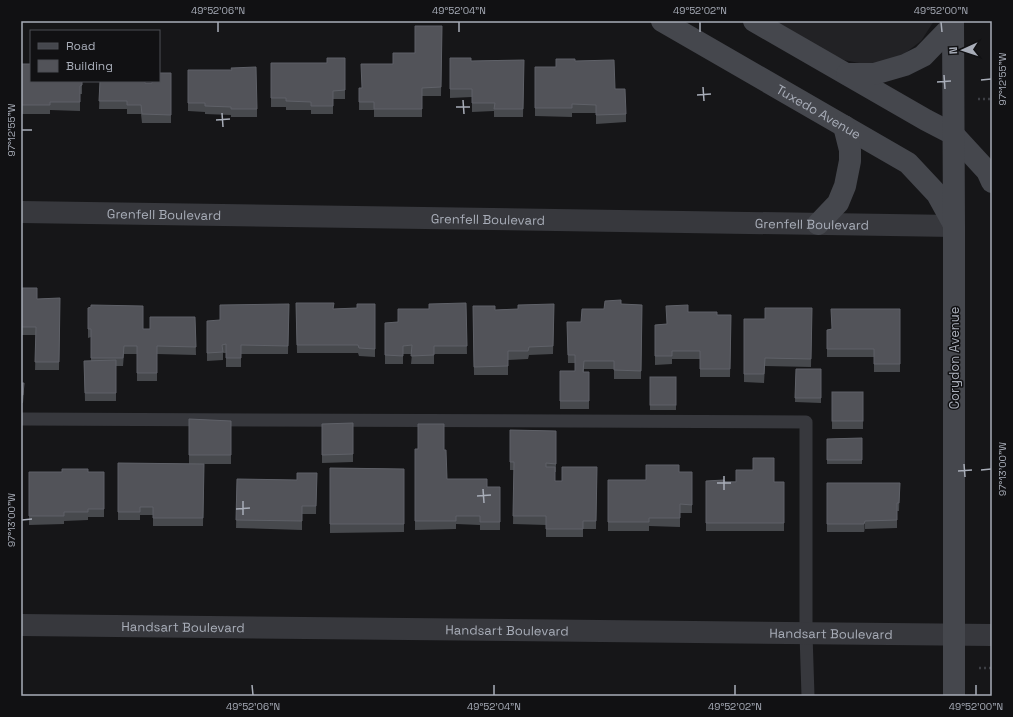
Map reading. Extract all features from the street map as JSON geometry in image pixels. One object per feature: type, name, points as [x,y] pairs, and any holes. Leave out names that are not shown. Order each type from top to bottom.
[{"type":"main road","name":"Tuxedo Avenue","points":[[662,21],[908,163],[937,194],[954,226]]},
{"type":"main road","points":[[754,21],[953,134],[987,171],[992,182]]},
{"type":"main road","points":[[846,74],[874,74],[905,66],[923,56],[953,23]]},
{"type":"main road","name":"Corydon Avenue","points":[[953,23],[954,696]]},
{"type":"main road","points":[[818,224],[838,203],[845,186],[850,161],[850,150],[844,126]]},
{"type":"street","name":"Grenfell Boulevard","points":[[21,212],[954,226]]},
{"type":"street","name":"Handsart Boulevard","points":[[21,625],[992,635]]},
{"type":"lane","points":[[21,419],[806,422],[806,634],[808,696]]},
{"type":"path","points":[[977,668],[992,668]]},
{"type":"shaded area","points":[[755,21],[934,21],[921,41],[904,54],[885,62],[864,64],[844,60]]},
{"type":"building","points":[[415,26],[442,26],[441,87],[422,88],[422,109],[374,109],[374,102],[359,102],[359,88],[362,88],[361,64],[393,64],[393,53],[415,53]]},
{"type":"building","points":[[327,58],[345,58],[345,90],[333,91],[333,106],[311,106],[311,102],[286,101],[286,98],[271,98],[271,63],[327,63]]},
{"type":"building","points":[[450,58],[471,58],[471,61],[524,60],[523,109],[494,109],[495,103],[472,103],[472,89],[450,89]]},
{"type":"building","points":[[556,59],[575,59],[575,61],[614,60],[615,89],[625,89],[626,114],[596,115],[596,105],[572,104],[572,108],[535,108],[535,67],[556,67]]},
{"type":"building","points":[[21,64],[30,64],[30,82],[82,82],[82,85],[80,86],[80,102],[50,102],[50,105],[21,105]]},
{"type":"building","points":[[256,67],[257,109],[231,109],[231,107],[205,106],[205,103],[188,103],[188,70],[232,70],[231,68]]},
{"type":"building","points":[[160,73],[171,73],[171,115],[142,114],[141,105],[127,105],[127,101],[99,101],[100,82],[160,82]]},
{"type":"building","points":[[21,288],[37,288],[37,299],[60,298],[59,362],[35,362],[36,327],[21,327]]},
{"type":"building","points":[[621,300],[621,304],[642,305],[641,371],[614,370],[614,361],[584,361],[583,372],[589,372],[589,401],[560,401],[560,371],[575,371],[575,355],[568,355],[567,322],[581,322],[582,309],[604,309],[605,301]]},
{"type":"building","points":[[296,303],[334,303],[333,309],[357,308],[357,304],[375,304],[375,349],[359,348],[358,345],[297,345]]},
{"type":"building","points":[[466,303],[467,346],[434,346],[434,355],[411,356],[412,345],[403,346],[403,356],[385,355],[385,323],[398,322],[398,309],[429,309],[429,304]]},
{"type":"building","points":[[289,304],[288,346],[241,345],[241,358],[226,358],[226,344],[222,345],[223,352],[207,353],[207,321],[220,320],[220,305]]},
{"type":"building","points":[[554,304],[553,346],[529,347],[528,351],[508,351],[508,366],[474,367],[473,306],[495,306],[495,310],[518,309],[518,305]]},
{"type":"building","points":[[91,305],[143,306],[143,329],[150,329],[150,317],[195,317],[196,347],[157,346],[157,373],[137,373],[137,346],[124,346],[123,358],[91,358],[91,329],[88,329],[88,308],[91,307]]},
{"type":"building","points":[[688,305],[688,312],[717,312],[717,315],[731,315],[730,369],[700,369],[700,351],[672,351],[672,356],[655,356],[655,325],[667,324],[666,306]]},
{"type":"building","points":[[765,308],[812,308],[811,359],[765,358],[764,374],[744,374],[744,319],[765,319]]},
{"type":"building","points":[[831,309],[900,309],[900,364],[874,364],[874,349],[827,349],[827,330],[832,329]]},
{"type":"building","points":[[116,360],[116,393],[85,393],[84,361]]},
{"type":"building","points":[[796,369],[821,369],[821,398],[795,398]]},
{"type":"building","points":[[650,377],[676,377],[676,405],[650,405]]},
{"type":"building","points":[[21,383],[24,383],[23,395],[21,395]]},
{"type":"building","points":[[832,392],[863,392],[863,421],[832,421]]},
{"type":"building","points":[[189,419],[231,421],[231,455],[189,455]]},
{"type":"building","points":[[353,423],[353,454],[322,455],[322,424]]},
{"type":"building","points":[[418,424],[444,424],[444,450],[446,450],[447,479],[487,479],[487,487],[500,487],[500,522],[480,522],[480,516],[456,516],[456,521],[415,521],[415,449],[418,449]]},
{"type":"building","points":[[510,430],[556,431],[556,464],[546,463],[546,467],[555,467],[555,481],[562,481],[562,467],[597,467],[596,521],[583,521],[583,529],[546,529],[546,516],[513,516],[514,462],[510,462]]},
{"type":"building","points":[[862,438],[862,460],[827,460],[827,439]]},
{"type":"building","points":[[753,458],[774,458],[774,482],[784,482],[784,523],[706,523],[706,481],[724,480],[725,482],[736,482],[736,470],[753,470]]},
{"type":"building","points":[[118,463],[204,464],[203,518],[153,518],[153,507],[140,507],[140,512],[118,512]]},
{"type":"building","points":[[646,465],[679,465],[679,472],[692,472],[692,505],[680,504],[680,518],[649,518],[649,522],[608,522],[608,480],[646,480]]},
{"type":"building","points":[[330,468],[404,469],[404,524],[330,524]]},
{"type":"building","points":[[62,469],[88,469],[88,472],[104,472],[104,509],[88,509],[88,512],[64,512],[64,516],[29,516],[29,472],[62,472]]},
{"type":"building","points":[[297,473],[317,473],[316,506],[302,506],[302,521],[236,520],[237,479],[297,480]]},
{"type":"building","points":[[827,483],[900,483],[899,503],[897,503],[897,520],[865,521],[864,524],[827,524]]}]
